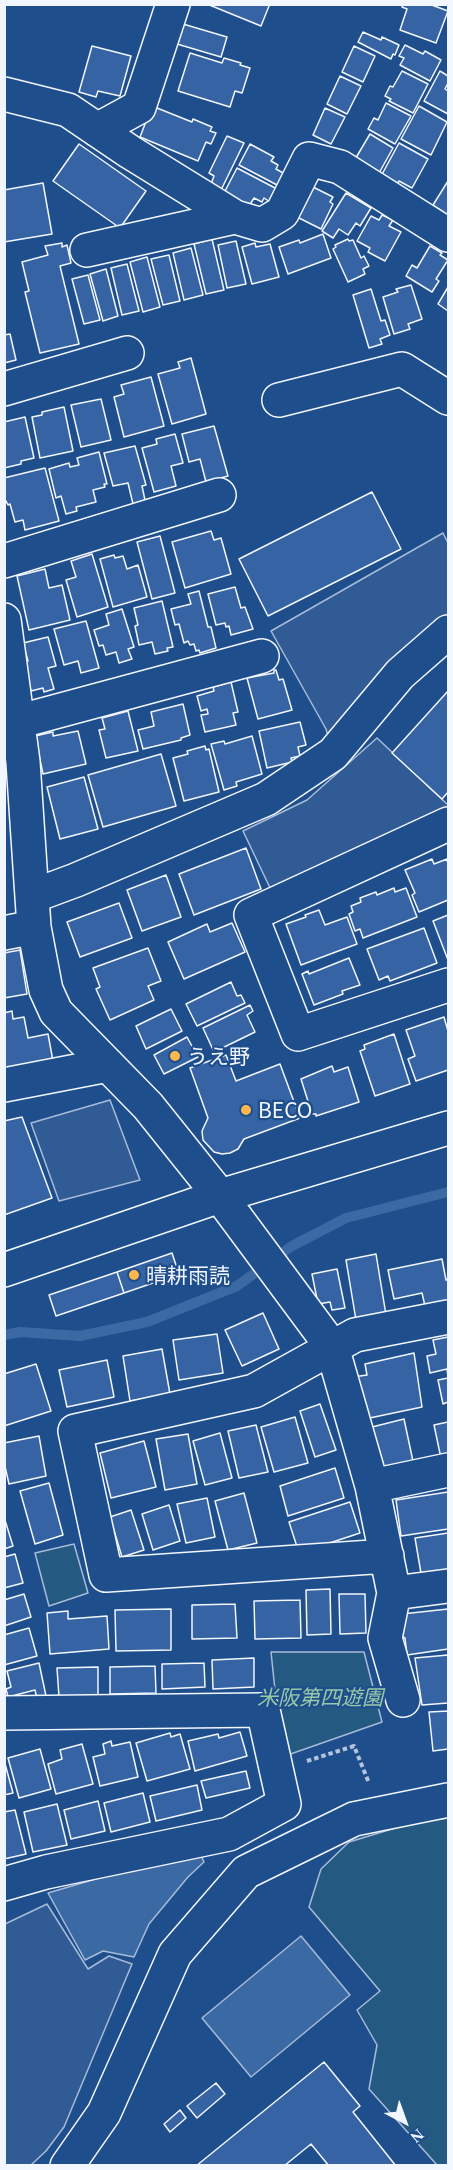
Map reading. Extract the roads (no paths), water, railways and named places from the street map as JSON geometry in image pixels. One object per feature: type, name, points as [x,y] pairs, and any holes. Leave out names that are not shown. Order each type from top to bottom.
[{"type":"street","points":[[97,130],[139,107],[173,4]]},
{"type":"street","points":[[4,94],[68,110],[235,217],[262,225],[282,213],[309,159],[340,167],[448,235]]},
{"type":"street","points":[[87,250],[235,217]]},
{"type":"street","points":[[4,389],[127,353]]},
{"type":"street","points":[[279,400],[402,369],[448,398]]},
{"type":"street","points":[[4,561],[219,495]]},
{"type":"street","points":[[4,620],[23,762],[24,919],[46,990],[56,1012],[148,1106],[220,1196],[333,1347],[372,1486],[387,1556],[394,1593],[385,1638],[403,1700]]},
{"type":"street","points":[[24,919],[76,880],[266,799],[333,754],[400,674],[448,632]]},
{"type":"street","points":[[17,722],[262,656]]},
{"type":"street","points":[[448,824],[251,915],[298,1034],[448,985]]},
{"type":"street","points":[[4,1085],[108,1065]]},
{"type":"street","points":[[4,1270],[220,1196],[448,1128]]},
{"type":"street","points":[[387,1556],[106,1575],[75,1431],[254,1390],[355,1335],[448,1317]]},
{"type":"street","points":[[372,1486],[448,1470]]},
{"type":"street","points":[[394,1593],[448,1586]]},
{"type":"street","points":[[4,1713],[263,1710],[284,1804],[229,1834],[46,1872],[4,1884]]},
{"type":"street","points":[[67,2166],[104,2113],[175,1954],[246,1872],[354,1819],[448,1800]]},
{"type":"waterway","points":[[4,1335],[20,1332],[80,1336],[147,1322],[237,1286],[292,1246],[346,1218],[448,1192]]},
{"type":"place","name":"うえ野","points":[[175,1056]]},
{"type":"place","name":"BECO","points":[[246,1110]]},
{"type":"place","name":"晴耕雨読","points":[[134,1275]]},
{"type":"park label","name":"米阪第四遊園","points":[[320,1697]]}]
